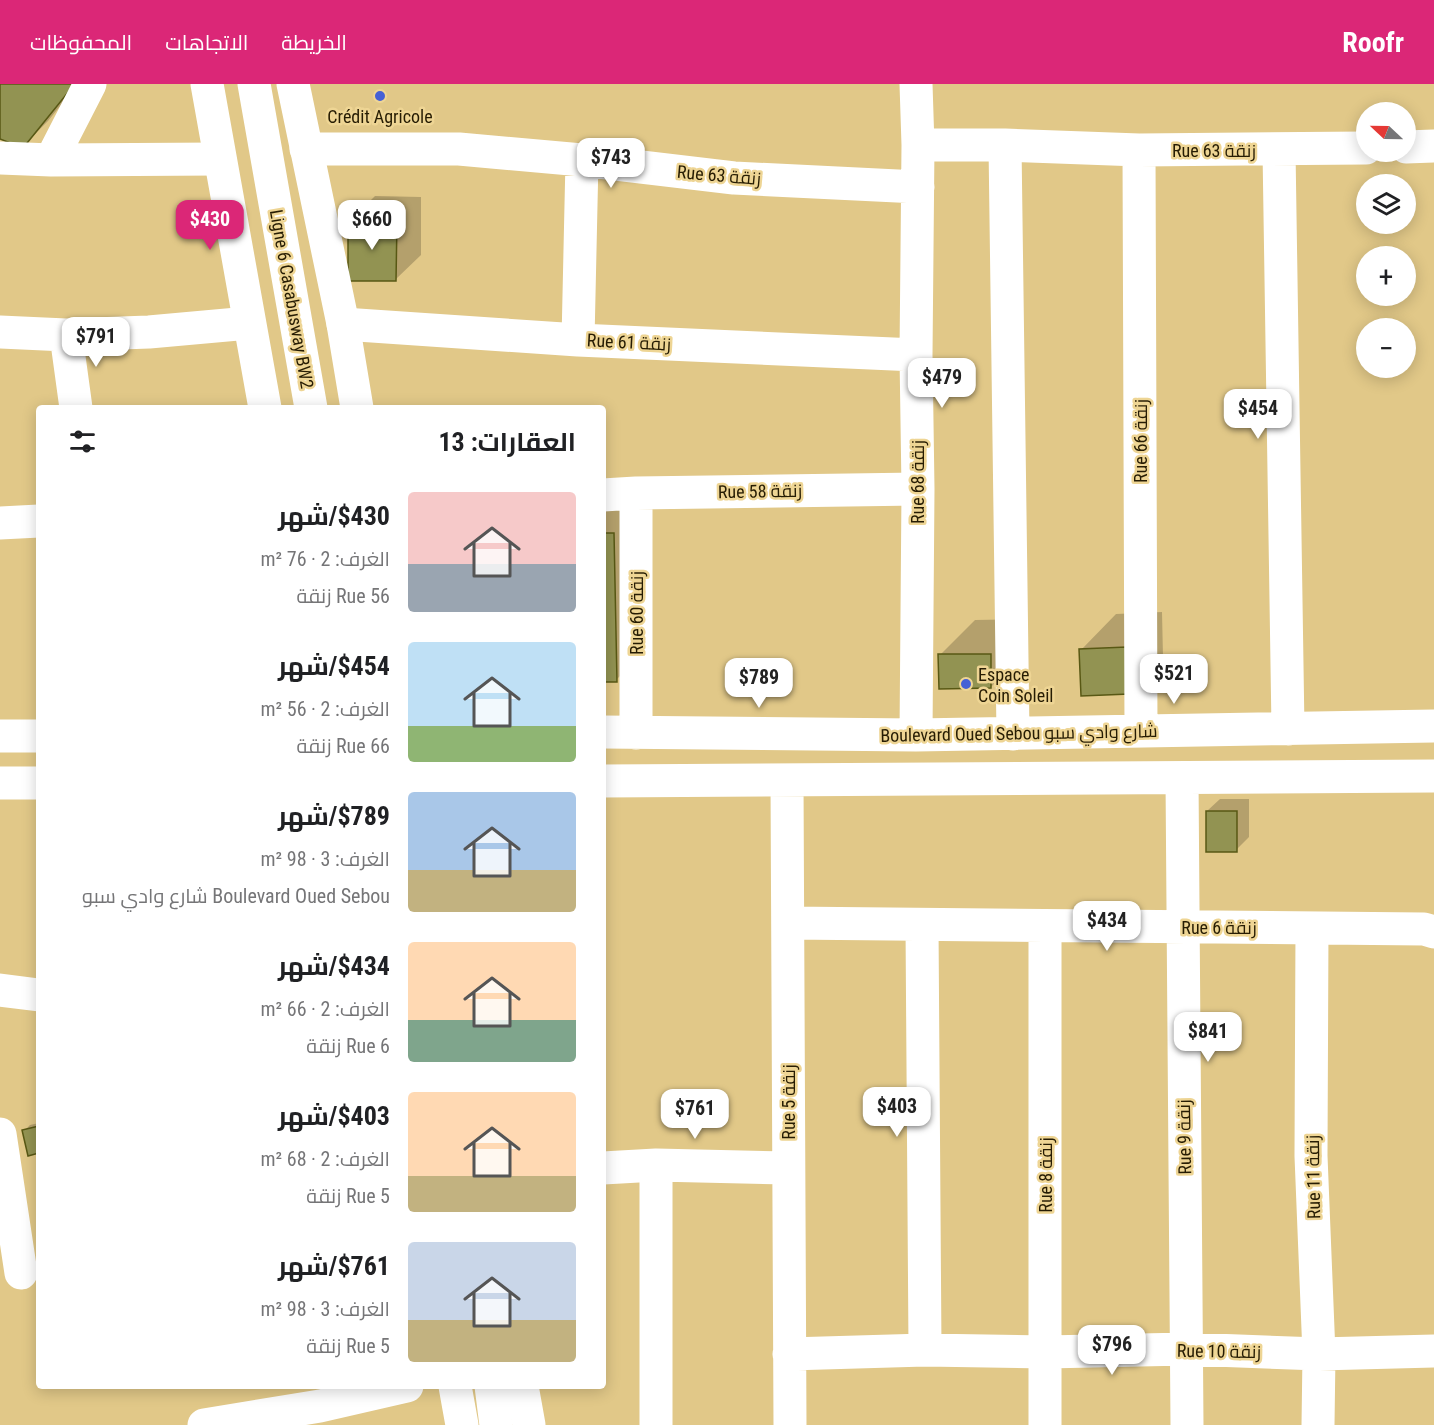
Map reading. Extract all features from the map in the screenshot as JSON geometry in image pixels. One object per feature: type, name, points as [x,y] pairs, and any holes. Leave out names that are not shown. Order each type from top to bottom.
[{"type":"street","points":[[51,160],[90,84]]},
{"type":"street","points":[[207,84],[264,405]]},
{"type":"street","name":"Ligne 6 Casabusway BW2","points":[[254,84],[310,405]]},
{"type":"street","name":"Ligne 6 Casabusway BW2","points":[[269,84],[324,405]]},
{"type":"street","points":[[293,84],[343,324],[356,405]]},
{"type":"street","name":"Rue 68 زنقة","points":[[916,84],[918,145],[916,735]]},
{"type":"street","name":"Rue 63 زنقة","points":[[918,145],[1005,145],[1139,150],[1356,148]]},
{"type":"street","points":[[1005,145],[1013,734]]},
{"type":"street","points":[[1416,147],[1434,147]]},
{"type":"street","name":"Rue 63 زنقة","points":[[306,149],[459,149],[582,160],[734,178],[918,187]]},
{"type":"street","name":"Rue 66 زنقة","points":[[1139,150],[1141,731]]},
{"type":"street","points":[[1279,150],[1288,729]]},
{"type":"street","points":[[0,158],[219,159]]},
{"type":"street","points":[[578,340],[582,160]]},
{"type":"street","points":[[0,333],[66,335],[149,332],[249,323]]},
{"type":"street","name":"Rue 61 زنقة","points":[[343,324],[578,340],[916,355]]},
{"type":"street","points":[[66,335],[76,405]]},
{"type":"street","name":"Rue 58 زنقة","points":[[606,495],[918,489]]},
{"type":"street","name":"Rue 60 زنقة","points":[[636,493],[636,733]]},
{"type":"street","points":[[0,523],[36,521]]},
{"type":"street","name":"Boulevard Oued Sebou شارع وادي سبو","points":[[606,732],[916,735],[1434,726]]},
{"type":"street","points":[[0,736],[36,736]]},
{"type":"street","points":[[606,781],[1434,776]]},
{"type":"street","name":"Rue 9 زنقة","points":[[1182,778],[1187,1425]]},
{"type":"street","name":"Rue 5 زنقة","points":[[787,780],[790,1425]]},
{"type":"street","points":[[0,783],[36,783]]},
{"type":"street","name":"Rue 6 زنقة","points":[[788,923],[1424,929],[1434,932]]},
{"type":"street","points":[[922,925],[925,1350]]},
{"type":"street","name":"Rue 8 زنقة","points":[[1044,926],[1045,1425]]},
{"type":"street","name":"Rue 11 زنقة","points":[[1312,928],[1311,1156],[1319,1354],[1318,1425]]},
{"type":"street","points":[[0,990],[36,995]]},
{"type":"street","points":[[0,1134],[20,1274]]},
{"type":"street","points":[[606,1168],[656,1165],[788,1168]]},
{"type":"street","points":[[656,1165],[656,1425]]},
{"type":"street","name":"Rue 10 زنقة","points":[[789,1354],[925,1350],[1046,1352],[1187,1349],[1319,1354],[1434,1351]]},
{"type":"street","points":[[204,1425],[322,1416],[398,1389]]},
{"type":"street","points":[[456,1389],[462,1425]]},
{"type":"street","points":[[477,1389],[482,1425]]},
{"type":"street","points":[[491,1389],[496,1425]]},
{"type":"street","points":[[523,1389],[529,1425]]},
{"type":"building","points":[[0,84],[74,85],[23,148],[0,139]]},
{"type":"building","points":[[348,220],[397,221],[396,281],[348,281]]},
{"type":"building","points":[[606,533],[614,533],[617,682],[606,682]]},
{"type":"building","points":[[1127,647],[1129,694],[1081,696],[1079,649]]},
{"type":"building","points":[[938,654],[991,654],[991,688],[939,689]]},
{"type":"building","points":[[1206,811],[1237,811],[1237,852],[1206,852]]},
{"type":"building","points":[[36,1127],[36,1154],[28,1156],[22,1130]]},
{"type":"place","name":"Crédit Agricole","points":[[380,96]]},
{"type":"place","name":"Espace Coin Soleil","points":[[966,684]]}]
